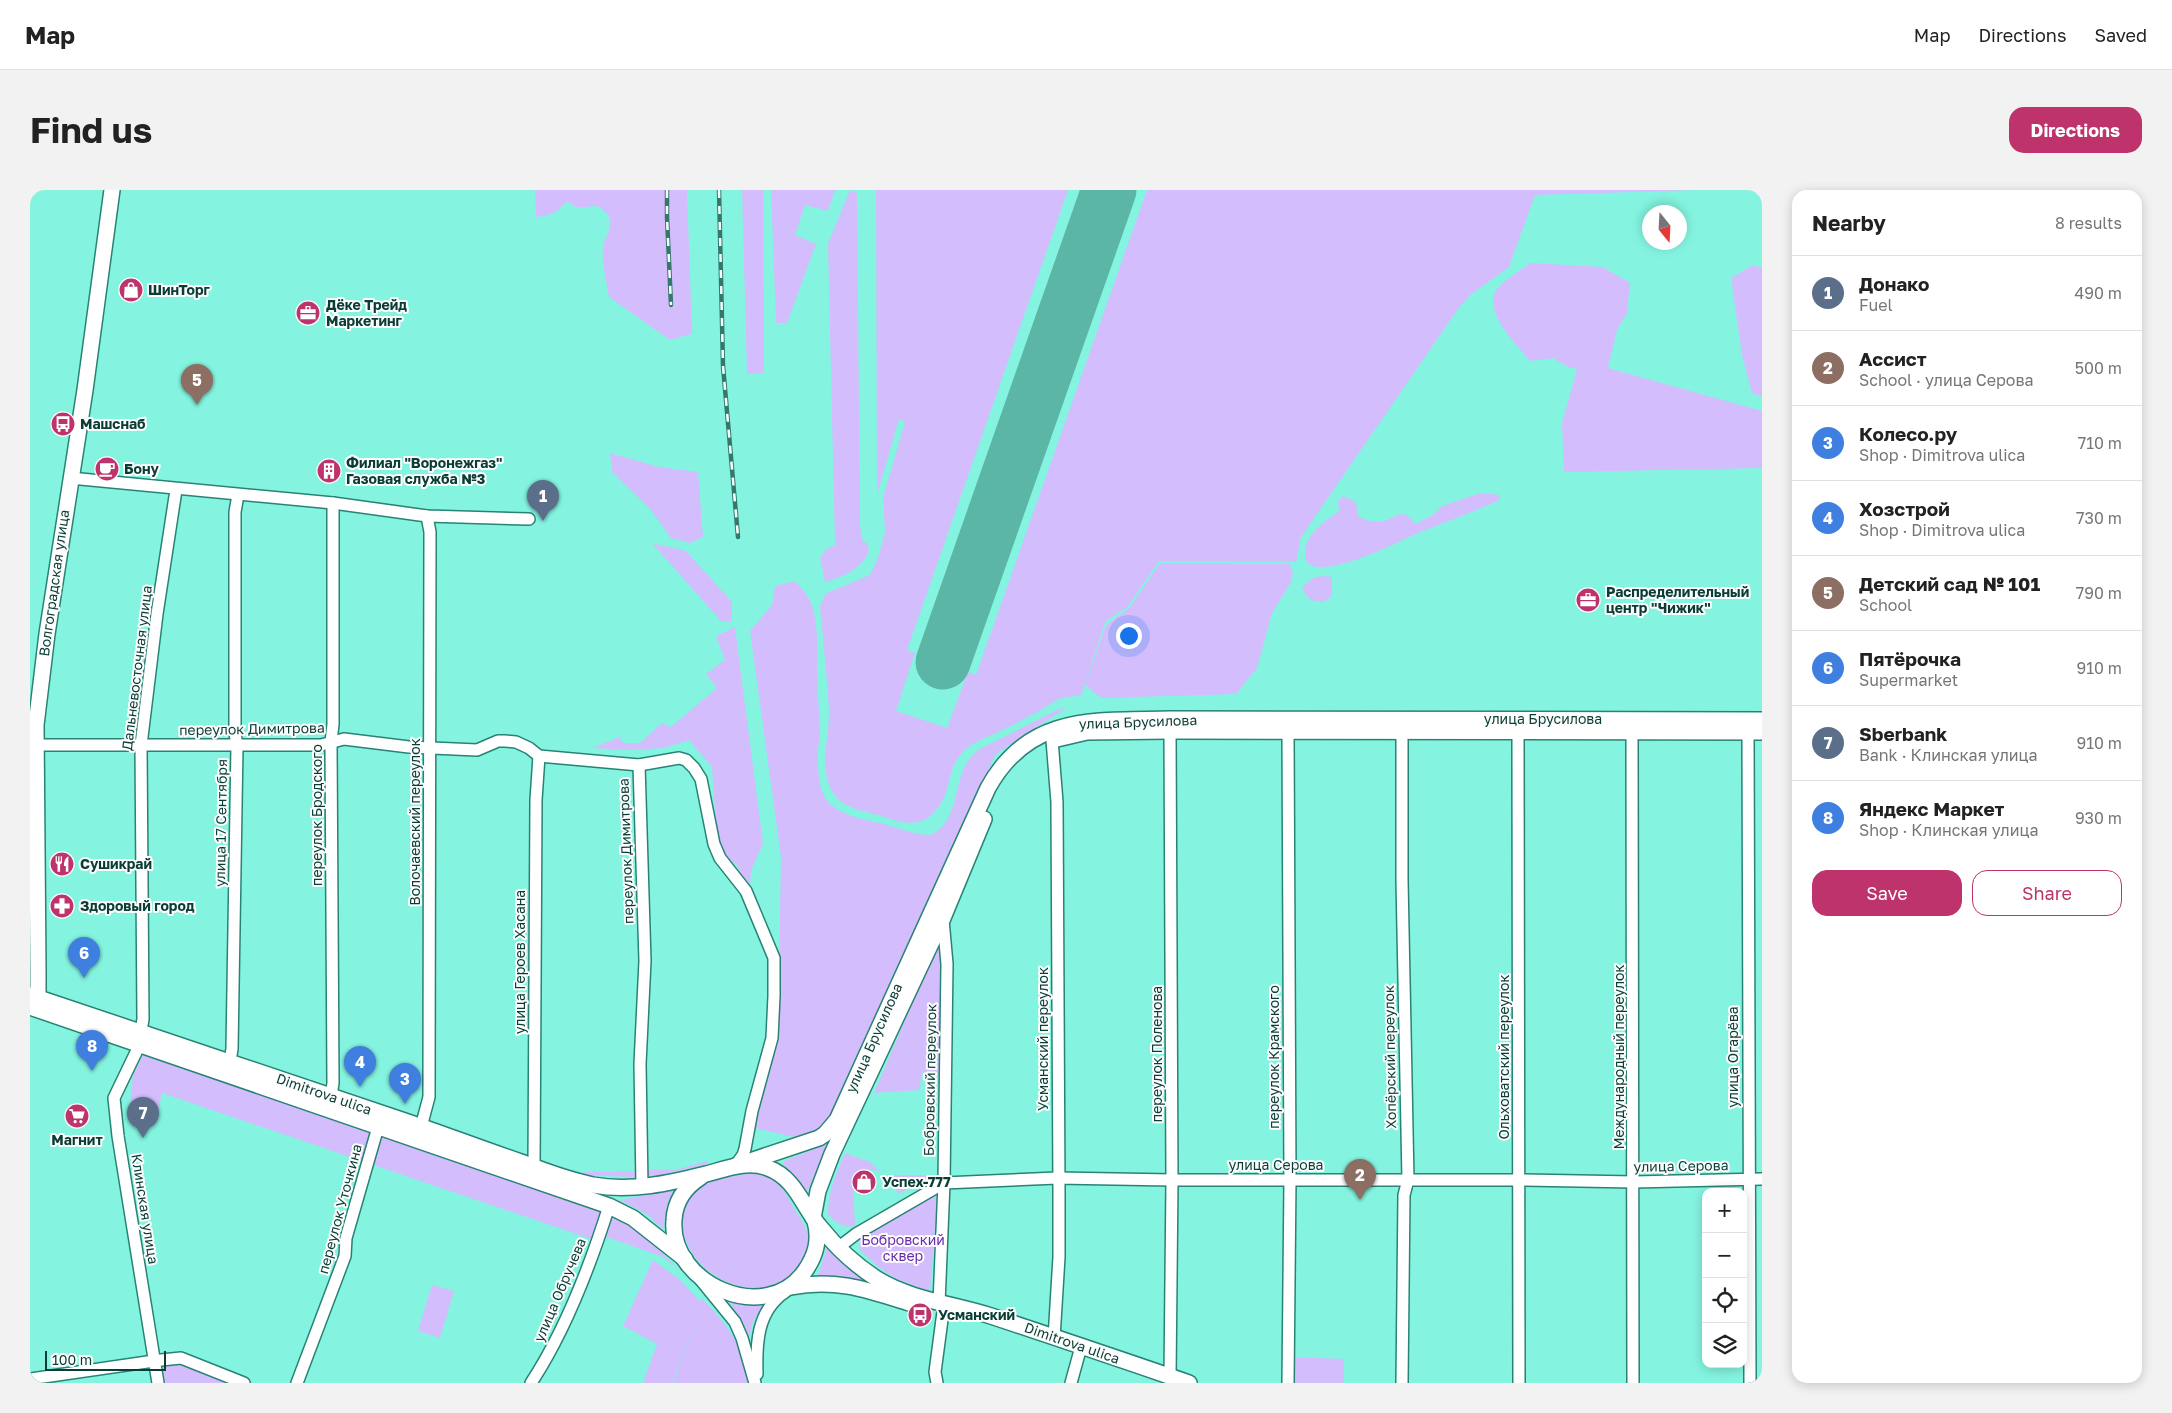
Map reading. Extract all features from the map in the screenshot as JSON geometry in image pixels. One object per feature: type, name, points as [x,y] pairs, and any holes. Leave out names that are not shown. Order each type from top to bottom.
[{"type":"main road","name":"Волгоградская улица","points":[[33,1002],[36,745],[41,680],[70,478],[85,390],[112,190]]},
{"type":"main road","name":"улица Брусилова","points":[[735,1166],[819,1138],[837,1120],[998,769],[1011,754],[1049,731],[1082,721],[1170,719],[1575,725],[1762,720]]},
{"type":"main road","name":"улица Брусилова","points":[[814,1220],[818,1190],[826,1167],[943,918],[998,788],[1014,765],[1036,748],[1052,740],[1087,732],[1402,730],[1518,732],[1575,725],[1632,731],[1755,732]]},
{"type":"main road","name":"Dimitrova ulica","points":[[33,1002],[141,1038],[378,1127],[609,1206],[633,1218],[689,1264]]},
{"type":"main road","name":"Dimitrova ulica","points":[[141,1038],[230,1061],[534,1167],[596,1186],[624,1188],[642,1186],[708,1173]]},
{"type":"main road","points":[[941,1307],[839,1284],[811,1283],[761,1296],[737,1295],[712,1286],[689,1264],[677,1246],[674,1233],[676,1206],[688,1186],[708,1173],[735,1166],[755,1165],[770,1168],[778,1173],[796,1191],[814,1220],[839,1247],[877,1279],[896,1289],[941,1307],[1079,1354],[1168,1380]]},
{"type":"main road","points":[[790,1288],[802,1276],[815,1256],[818,1238],[814,1220]]},
{"type":"main road","name":"Dimitrova ulica","points":[[941,1307],[990,1316],[1168,1380],[1189,1383]]},
{"type":"street","points":[[70,478],[176,490],[333,503],[427,516],[529,519]]},
{"type":"street","name":"Дальневосточная улица","points":[[141,1038],[143,1002],[141,745],[176,490]]},
{"type":"street","name":"улица 17 Сентября","points":[[230,1061],[232,1049],[237,746],[235,733],[235,531],[238,495]]},
{"type":"street","name":"переулок Бродского","points":[[331,1096],[333,1083],[331,742],[333,724],[333,503]]},
{"type":"street","name":"Волочаевский переулок","points":[[421,1127],[430,1097],[430,532],[427,516]]},
{"type":"street","name":"Хопёрский переулок","points":[[1402,730],[1402,880],[1408,1180],[1404,1195],[1402,1383]]},
{"type":"street","name":"переулок Поленова","points":[[1168,1380],[1172,1180],[1170,731]]},
{"type":"street","name":"переулок Крамского","points":[[1288,731],[1290,1179],[1288,1383]]},
{"type":"street","name":"Международный переулок","points":[[1632,731],[1633,1383]]},
{"type":"street","name":"Ольховатский переулок","points":[[1518,732],[1519,1383]]},
{"type":"street","name":"улица Огарёва","points":[[1750,1383],[1749,1179],[1755,732]]},
{"type":"street","name":"переулок Димитрова","points":[[36,745],[321,745],[344,739],[429,748],[477,750],[498,741],[505,741],[516,742],[529,748],[539,756],[639,765],[645,961],[640,1100],[642,1186]]},
{"type":"street","name":"Усманский переулок","points":[[1052,740],[1057,802],[1057,1178],[1059,1257],[1054,1338]]},
{"type":"street","name":"улица Героев Хасана","points":[[534,1167],[536,800],[539,756]]},
{"type":"street","points":[[639,765],[679,758],[686,760],[694,768],[701,779],[714,844],[720,858],[746,891],[774,958],[774,1010],[770,1045],[752,1111],[743,1156],[735,1166]]},
{"type":"street","name":"Бобровский переулок","points":[[937,1383],[935,1372],[941,1307],[944,1182],[946,964],[943,918]]},
{"type":"street","name":"Клинская улица","points":[[141,1038],[114,1098],[158,1383]]},
{"type":"street","name":"переулок Уточкина","points":[[297,1383],[345,1256],[346,1238],[378,1127]]},
{"type":"street","name":"улица Серова","points":[[839,1247],[856,1234],[944,1182],[1057,1178],[1634,1182],[1762,1179]]},
{"type":"street","name":"улица Обручева","points":[[532,1383],[551,1351],[599,1236],[609,1206]]},
{"type":"street","points":[[689,1264],[735,1322],[745,1346],[756,1383]]},
{"type":"street","points":[[756,1383],[758,1330],[771,1304],[790,1288]]},
{"type":"street","points":[[1070,1383],[1079,1354]]},
{"type":"street","points":[[30,1379],[181,1358],[244,1383]]},
{"type":"green space","points":[[535,190],[687,190],[692,334],[670,340],[609,297],[603,252],[610,222],[609,216],[603,210],[594,206],[577,207],[567,201],[554,212],[536,217]]},
{"type":"green space","points":[[742,190],[763,190],[764,373],[747,374]]},
{"type":"green space","points":[[771,190],[835,190],[828,211],[805,205],[795,235],[816,244],[787,323],[776,323]]},
{"type":"green space","points":[[850,190],[857,193],[860,525],[862,540],[867,543],[869,550],[862,562],[852,571],[825,582],[820,558],[826,549],[835,545],[828,244]]},
{"type":"green space","points":[[876,190],[1068,190],[907,650],[915,653],[896,711],[947,728],[968,672],[976,675],[1147,190],[1697,190],[1535,195],[1509,267],[1470,295],[1458,309],[1301,537],[1296,562],[1159,561],[1128,606],[1105,622],[1081,696],[1058,700],[968,747],[956,761],[942,802],[937,810],[923,820],[911,823],[893,820],[843,803],[834,794],[829,784],[825,764],[829,709],[820,607],[824,596],[829,592],[870,575],[878,558],[885,532],[883,498],[905,422],[899,419],[877,495]]},
{"type":"green space","points":[[1530,263],[1603,267],[1630,283],[1627,313],[1617,330],[1608,368],[1762,411],[1762,468],[1564,472],[1562,423],[1577,369],[1566,366],[1553,358],[1530,361],[1503,327],[1494,307],[1493,298],[1497,289]]},
{"type":"green space","points":[[1753,265],[1762,268],[1762,397],[1752,393],[1742,355],[1731,278]]},
{"type":"green space","points":[[610,453],[659,467],[698,472],[703,537],[690,543],[671,538],[651,510],[612,472]]},
{"type":"green space","points":[[1480,493],[1500,495],[1500,500],[1354,560],[1335,566],[1318,567],[1308,562],[1305,550],[1310,537],[1318,527],[1339,511],[1338,501],[1343,496],[1356,502],[1358,516],[1367,520],[1383,522],[1401,514],[1410,518],[1415,524],[1431,516],[1442,506]]},
{"type":"green space","points":[[652,543],[686,551],[732,602],[732,621],[721,621]]},
{"type":"green space","points":[[1160,563],[1290,564],[1293,573],[1290,584],[1272,613],[1257,668],[1236,694],[1101,698],[1085,685],[1106,625],[1130,607]]},
{"type":"green space","points":[[1321,576],[1332,577],[1332,596],[1324,602],[1310,599],[1302,587],[1313,578]]},
{"type":"green space","points":[[795,581],[809,599],[816,623],[820,784],[824,797],[828,802],[848,815],[912,832],[931,835],[944,825],[950,815],[964,769],[978,750],[1059,709],[1066,708],[1000,751],[994,757],[830,1118],[815,1132],[802,1139],[754,1128],[756,1114],[773,1057],[778,1024],[781,857],[750,631],[772,605],[775,586]]},
{"type":"green space","points":[[735,627],[763,844],[751,870],[750,887],[742,882],[738,866],[724,855],[717,843],[712,767],[689,740],[664,748],[629,750],[592,748],[620,737],[623,743],[640,743],[662,723],[671,727],[717,688],[706,674],[725,660],[716,636]]},
{"type":"green space","points":[[941,936],[947,937],[940,1047],[942,1076],[921,1073],[920,1090],[874,1093]]},
{"type":"green space","points":[[143,1055],[604,1213],[594,1240],[162,1093],[159,1107],[155,1114],[143,1118],[133,1115],[130,1106],[133,1075]]},
{"type":"green space","points":[[824,1145],[827,1146],[825,1152],[807,1192],[783,1164],[784,1161]]},
{"type":"green space","points":[[845,1153],[870,1162],[879,1171],[864,1169],[861,1176],[853,1182],[855,1226],[840,1224],[828,1214],[831,1190]]},
{"type":"green space","points":[[707,1161],[708,1164],[651,1177],[645,1175],[644,1170],[678,1169]]},
{"type":"green space","points":[[584,1172],[637,1172],[636,1177],[580,1175]]},
{"type":"green space","points":[[760,1173],[771,1178],[783,1189],[805,1226],[809,1244],[802,1262],[781,1283],[753,1288],[725,1281],[712,1274],[701,1264],[688,1245],[684,1235],[682,1213],[685,1203],[701,1185],[739,1175]]},
{"type":"green space","points":[[894,1175],[937,1175],[898,1194],[894,1184]]},
{"type":"green space","points":[[674,1190],[667,1204],[663,1229],[648,1215],[620,1200]]},
{"type":"green space","name":"Бобровский сквер","points":[[933,1195],[937,1198],[930,1291],[908,1284],[877,1266],[860,1250],[859,1238]]},
{"type":"green space","points":[[609,1215],[620,1219],[639,1232],[682,1272],[663,1257],[601,1235]]},
{"type":"green space","points":[[828,1244],[877,1286],[837,1275],[818,1275]]},
{"type":"green space","points":[[653,1260],[680,1280],[701,1302],[701,1297],[727,1327],[737,1345],[748,1383],[677,1383],[674,1380],[697,1320],[673,1380],[676,1383],[643,1383],[657,1344],[623,1326]]},
{"type":"green space","points":[[432,1285],[454,1291],[440,1338],[418,1331]]},
{"type":"green space","points":[[729,1302],[747,1306],[763,1306],[754,1319],[749,1337],[742,1321]]},
{"type":"green space","points":[[1291,1357],[1344,1359],[1344,1383],[1291,1383]]},
{"type":"green space","points":[[181,1365],[228,1383],[155,1383],[152,1367]]},
{"type":"runway","points":[[943,662],[1109,190]]},
{"type":"railway","points":[[667,190],[671,305]]},
{"type":"railway","points":[[719,190],[723,366],[738,537]]},
{"type":"place","name":"ШинТорг","points":[[131,290]]},
{"type":"place","name":"Дёке Трейд Маркетинг","points":[[308,313]]},
{"type":"place","name":"Детский сад № 101","points":[[197,405]]},
{"type":"place","name":"Машснаб","points":[[63,424]]},
{"type":"place","name":"Бону","points":[[107,469]]},
{"type":"place","name":"Филиал \"Воронежгаз\" Газовая служба №3","points":[[329,471]]},
{"type":"place","name":"Донако","points":[[543,521]]},
{"type":"place","name":"Распределительный центр \"Чижик\"","points":[[1588,600]]},
{"type":"place","name":"Сушикрай","points":[[62,864]]},
{"type":"place","name":"Здоровый город","points":[[62,906]]},
{"type":"place","name":"Пятёрочка","points":[[84,978]]},
{"type":"place","name":"Яндекс Маркет","points":[[92,1071]]},
{"type":"place","name":"Хозстрой","points":[[360,1087]]},
{"type":"place","name":"Колесо.ру","points":[[405,1104]]},
{"type":"place","name":"Магнит","points":[[77,1116]]},
{"type":"place","name":"Sberbank","points":[[143,1138]]},
{"type":"place","name":"Успех-777","points":[[864,1182]]},
{"type":"place","name":"Ассист","points":[[1360,1200]]},
{"type":"place","name":"Усманский","points":[[920,1315]]}]
